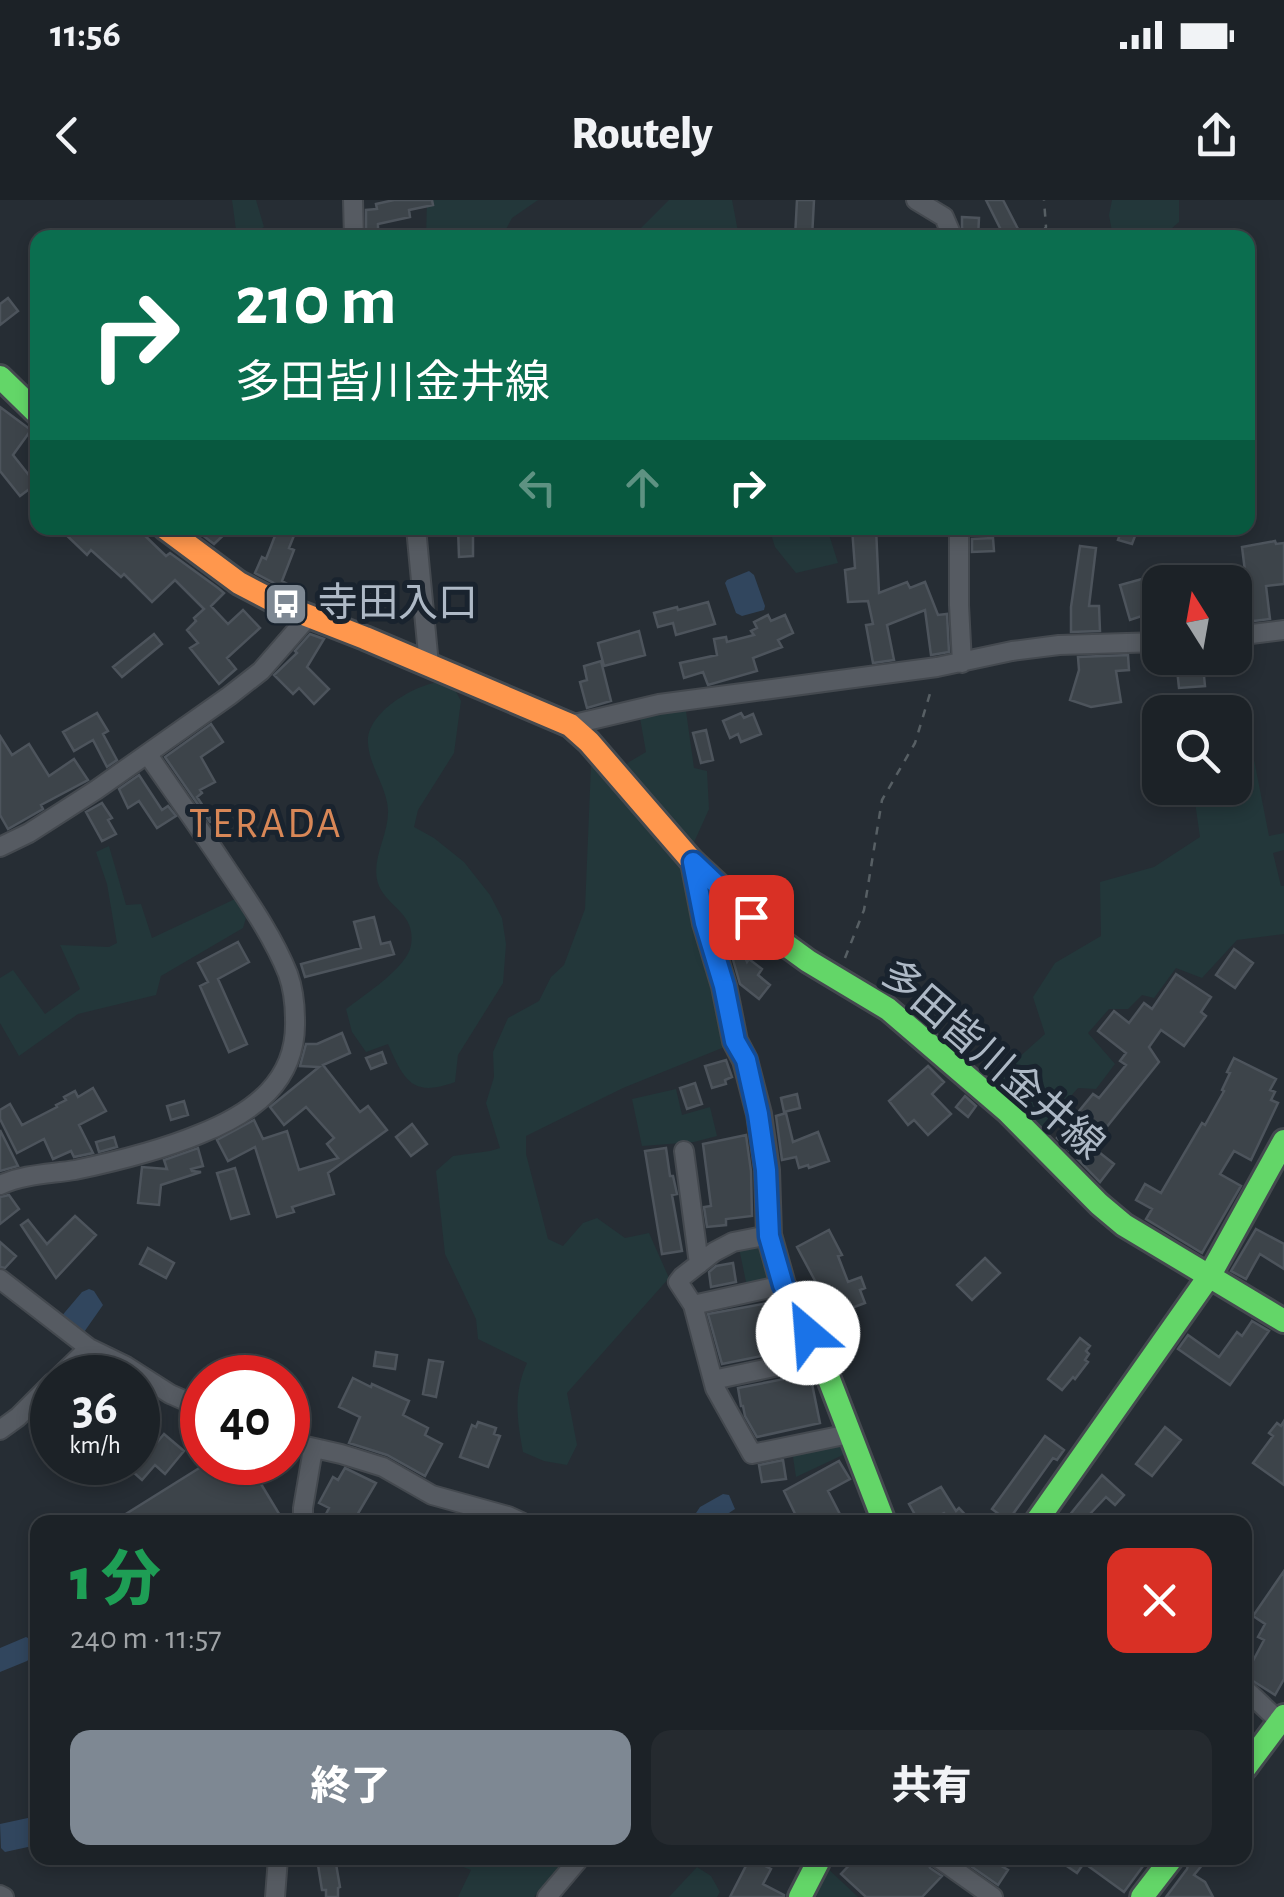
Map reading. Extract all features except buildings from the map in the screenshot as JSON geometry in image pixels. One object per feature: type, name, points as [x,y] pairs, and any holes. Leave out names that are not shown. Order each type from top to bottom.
[{"type":"main road","points":[[0,376],[30,406]]},
{"type":"main road","name":"多田皆川金井線","points":[[175,535],[239,582],[283,606],[570,725],[693,862],[771,934],[888,1009],[1008,1112],[1124,1225],[1284,1320]]},
{"type":"main road","points":[[693,862],[735,1041],[746,1060],[758,1114],[769,1236],[783,1285],[820,1357],[881,1515]]},
{"type":"main road","points":[[1042,1515],[1210,1275],[1284,1141]]},
{"type":"main road","points":[[1252,1759],[1282,1719]]},
{"type":"main road","points":[[800,1897],[816,1865]]},
{"type":"main road","points":[[1142,1897],[1167,1865]]},
{"type":"street","points":[[352,200],[354,230]]},
{"type":"street","points":[[916,200],[944,217],[950,230]]},
{"type":"street","points":[[417,535],[428,665]]},
{"type":"street","points":[[959,535],[962,662]]},
{"type":"street","points":[[0,848],[148,755],[261,671],[308,617]]},
{"type":"street","points":[[1252,634],[1284,630]]},
{"type":"street","points":[[570,725],[659,704],[937,666],[1012,651],[1142,643]]},
{"type":"street","points":[[0,1184],[78,1169],[198,1136],[230,1121],[262,1099],[288,1068],[296,1028],[289,977],[252,907],[148,755]]},
{"type":"street","points":[[684,1151],[698,1264]]},
{"type":"street","points":[[769,1236],[733,1242],[678,1282],[693,1305],[713,1380],[752,1454],[849,1434]]},
{"type":"street","points":[[0,1279],[89,1348],[180,1398]]},
{"type":"street","points":[[693,1305],[783,1285]]},
{"type":"street","points":[[82,1355],[89,1348]]},
{"type":"street","points":[[713,1380],[820,1357]]},
{"type":"street","points":[[0,1430],[30,1406]]},
{"type":"street","points":[[310,1448],[382,1467],[432,1494],[503,1515]]},
{"type":"street","points":[[302,1515],[313,1449]]},
{"type":"street","points":[[1252,1695],[1282,1719]]},
{"type":"street","points":[[275,1897],[277,1865]]},
{"type":"street","points":[[547,1897],[574,1865]]},
{"type":"street","points":[[948,1865],[994,1897]]},
{"type":"path","points":[[1044,200],[1044,230]]},
{"type":"path","points":[[838,978],[864,910],[882,800],[916,742],[937,666]]},
{"type":"green space","points":[[232,200],[256,200],[264,227],[236,230]]},
{"type":"green space","points":[[427,200],[538,200],[512,218],[506,230],[426,230]]},
{"type":"green space","points":[[669,200],[732,200],[738,230],[639,230]]},
{"type":"green space","points":[[1112,200],[1179,200],[1179,222],[1170,230],[1112,230]]},
{"type":"green space","points":[[771,535],[829,535],[838,563],[796,573],[775,547]]},
{"type":"green space","points":[[438,682],[454,688],[461,701],[454,753],[418,810],[414,827],[464,862],[490,895],[502,918],[506,944],[503,983],[458,1055],[455,1082],[429,1088],[405,1076],[388,1044],[366,1052],[352,1032],[346,1009],[394,971],[411,945],[410,926],[383,894],[377,877],[388,810],[369,752],[369,732],[393,703]]},
{"type":"green space","points":[[686,711],[694,768],[707,771],[709,809],[691,849],[621,770],[646,752],[640,718]]},
{"type":"green space","points":[[1252,750],[1269,836],[1284,833],[1284,850],[1273,853],[1284,886],[1284,934],[1237,940],[1202,978],[1176,968],[1154,998],[1142,995],[1128,1009],[1109,1009],[1088,1033],[1115,1064],[1096,1089],[1078,1088],[1042,1129],[998,1090],[1005,1070],[1045,1034],[1033,997],[1055,963],[1101,936],[1100,882],[1154,867],[1200,837],[1195,805],[1252,805]]},
{"type":"green space","points":[[591,766],[597,767],[685,872],[732,1044],[623,1088],[526,1136],[526,1154],[548,1239],[563,1246],[583,1223],[597,1218],[625,1238],[649,1233],[669,1278],[567,1393],[577,1445],[567,1465],[523,1452],[518,1407],[527,1363],[478,1339],[476,1319],[445,1254],[436,1171],[453,1156],[500,1148],[486,1103],[494,1077],[493,1052],[508,1018],[539,1001],[551,977],[564,965],[585,909]]},
{"type":"green space","points":[[109,846],[126,905],[141,904],[152,938],[235,899],[246,918],[243,928],[161,976],[156,995],[78,1014],[19,1056],[0,1023],[0,978],[13,970],[45,1014],[80,989],[60,945],[109,947],[117,943],[107,884],[96,852]]},
{"type":"green space","points":[[676,1089],[682,1115],[710,1107],[717,1136],[642,1146],[632,1099]]},
{"type":"green space","points":[[759,1243],[770,1283],[747,1287],[739,1248]]},
{"type":"green space","points":[[842,1446],[847,1453],[796,1477],[793,1457],[797,1452]]},
{"type":"green space","points":[[458,1865],[562,1865],[534,1897],[458,1897],[471,1870]]},
{"type":"green space","points":[[825,1866],[858,1897],[811,1897]]},
{"type":"green space","points":[[697,1867],[711,1876],[720,1892],[717,1897],[669,1897]]},
{"type":"water","points":[[749,571],[765,606],[764,610],[742,616],[736,613],[725,583]]},
{"type":"water","points":[[89,1289],[103,1305],[82,1335],[60,1318]]},
{"type":"water","points":[[723,1494],[729,1495],[735,1509],[726,1515],[697,1515],[700,1507]]},
{"type":"water","points":[[26,1637],[30,1640],[30,1658],[0,1672],[0,1648]]},
{"type":"water","points":[[30,1818],[30,1847],[5,1852],[1,1848],[0,1824]]},
{"type":"traffic: fast","points":[[0,377],[30,406]]},
{"type":"traffic: fast","points":[[691,860],[771,934],[888,1009],[1008,1112],[1124,1225],[1284,1321]]},
{"type":"traffic: fast","points":[[1041,1515],[1210,1275],[1284,1141]]},
{"type":"traffic: fast","points":[[819,1353],[881,1515]]},
{"type":"traffic: fast","points":[[1252,1759],[1284,1716]]},
{"type":"traffic: fast","points":[[800,1897],[816,1865]]},
{"type":"traffic: fast","points":[[1142,1897],[1167,1865]]},
{"type":"traffic: slow","points":[[174,535],[239,583],[283,606],[570,725],[691,860]]},
{"type":"traffic: jam","points":[[693,862],[735,1041],[745,1060],[759,1114],[767,1170],[769,1235],[783,1285],[819,1353]]},
{"type":"place","name":"寺田入口","points":[[286,604]]},
{"type":"district","name":"TERADA","points":[[266,824]]},
{"type":"route","points":[[751,917],[693,862],[735,1041],[746,1060],[758,1114],[769,1236],[783,1285],[808,1333]]}]
